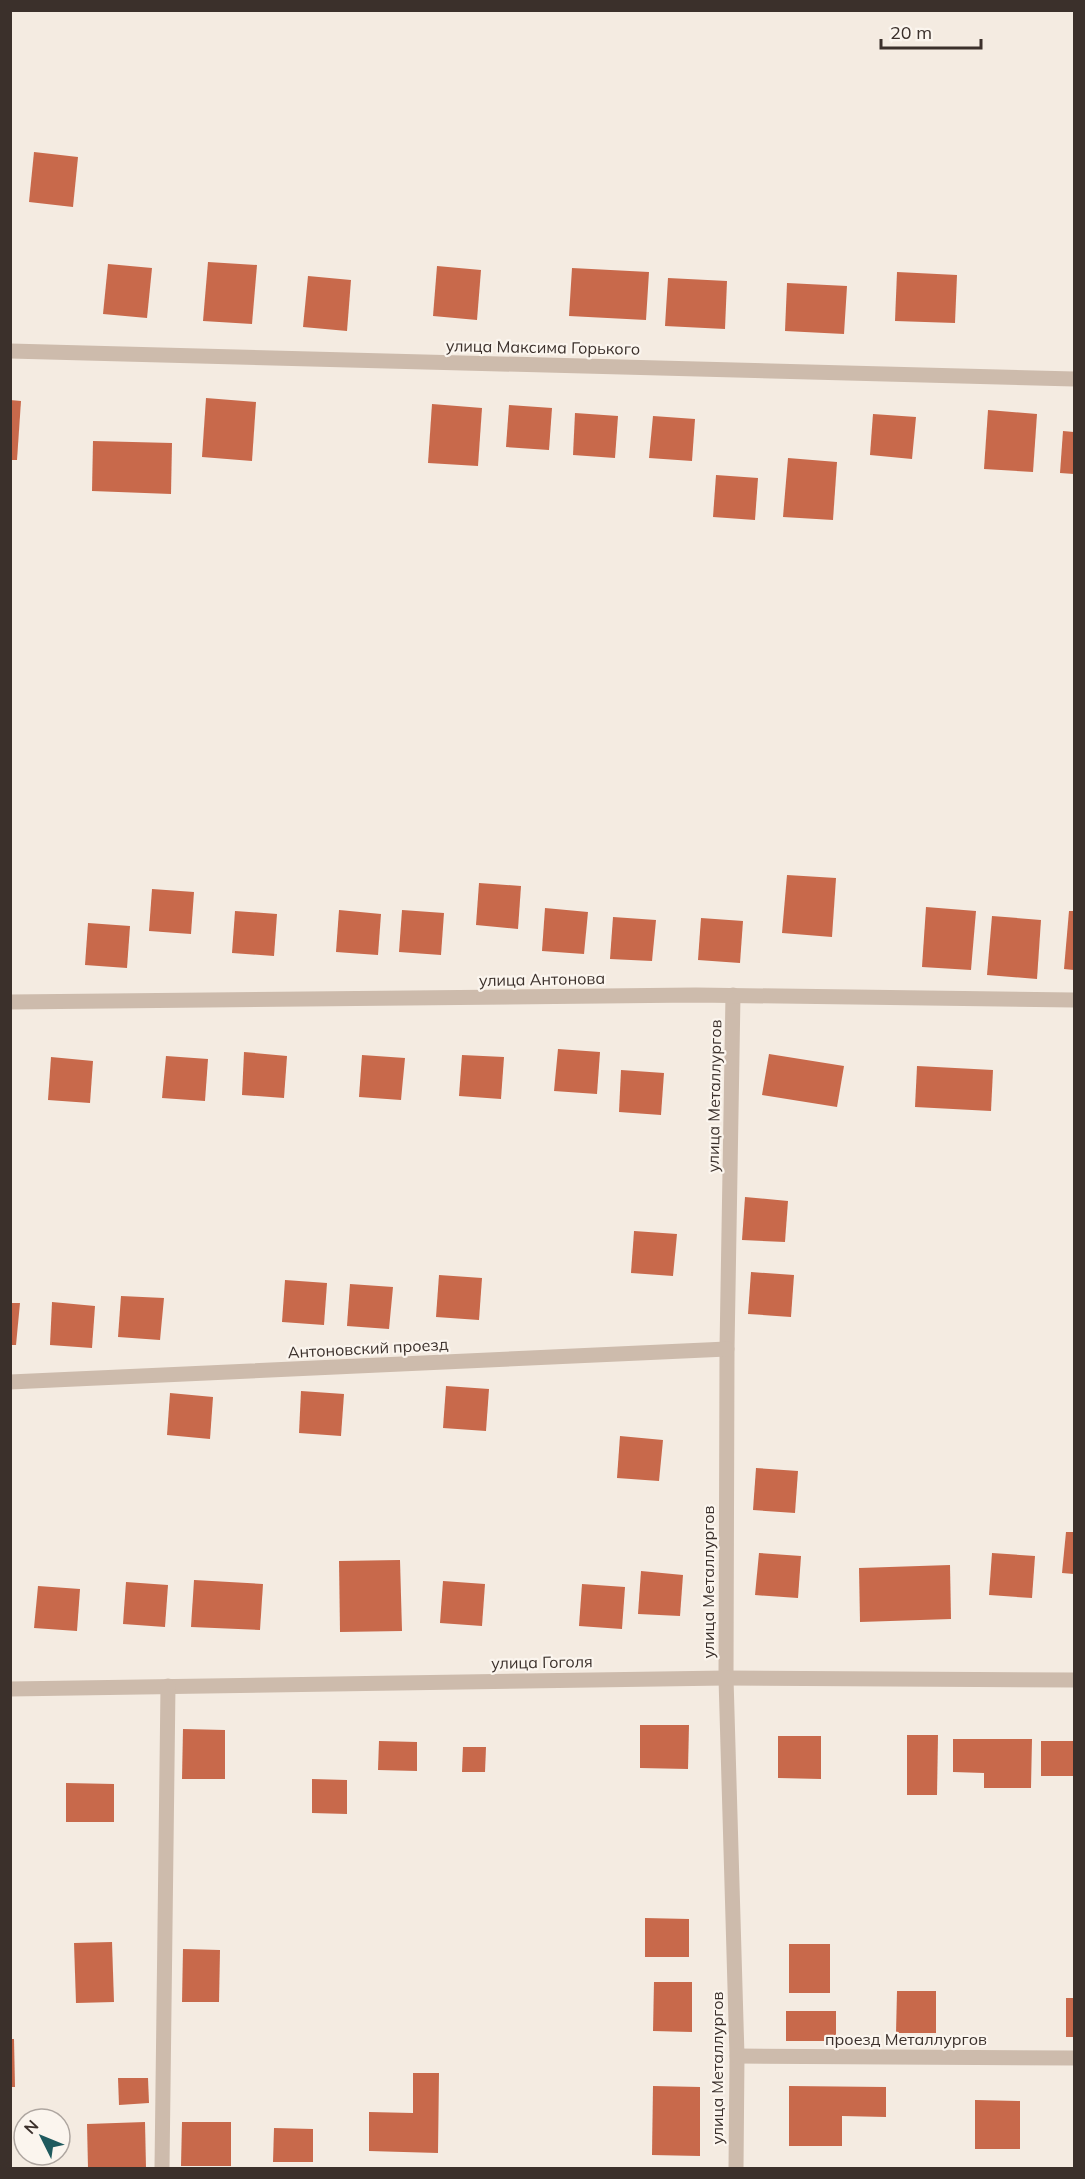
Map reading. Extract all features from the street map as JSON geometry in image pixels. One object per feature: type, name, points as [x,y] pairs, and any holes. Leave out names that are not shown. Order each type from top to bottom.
[{"type":"street","name":"улица Максима Горького","points":[[10,351],[1074,379]]},
{"type":"street","name":"улица Антонова","points":[[10,1002],[733,995],[1074,1000]]},
{"type":"street","name":"улица Металлургов","points":[[733,995],[727,1349],[726,1678],[737,2056],[736,2169]]},
{"type":"street","name":"Антоновский проезд","points":[[10,1382],[727,1349]]},
{"type":"street","name":"улица Гоголя","points":[[10,1689],[726,1678],[1074,1680]]},
{"type":"street","points":[[162,2169],[168,1686]]},
{"type":"street","name":"проезд Металлургов","points":[[737,2056],[1074,2058]]},
{"type":"building","points":[[34,152],[78,157],[73,207],[29,202]]},
{"type":"building","points":[[208,262],[257,265],[252,324],[203,321]]},
{"type":"building","points":[[108,264],[152,268],[147,318],[103,314]]},
{"type":"building","points":[[437,266],[481,270],[477,320],[433,316]]},
{"type":"building","points":[[572,268],[649,272],[646,320],[569,316]]},
{"type":"building","points":[[897,272],[957,275],[955,323],[895,321]]},
{"type":"building","points":[[308,276],[351,280],[347,331],[303,327]]},
{"type":"building","points":[[668,278],[727,281],[725,329],[665,326]]},
{"type":"building","points":[[787,283],[847,286],[844,334],[785,331]]},
{"type":"building","points":[[206,398],[256,402],[252,461],[202,457]]},
{"type":"building","points":[[10,400],[21,401],[17,460],[10,460]]},
{"type":"building","points":[[432,404],[482,408],[478,466],[428,463]]},
{"type":"building","points":[[509,405],[552,408],[549,450],[506,447]]},
{"type":"building","points":[[988,410],[1037,414],[1033,472],[984,469]]},
{"type":"building","points":[[575,413],[618,416],[615,458],[573,455]]},
{"type":"building","points":[[873,414],[916,417],[912,459],[870,455]]},
{"type":"building","points":[[653,416],[695,419],[692,461],[649,458]]},
{"type":"building","points":[[1063,431],[1074,432],[1074,474],[1060,473]]},
{"type":"building","points":[[93,441],[172,443],[171,494],[92,491]]},
{"type":"building","points":[[788,458],[837,462],[833,520],[783,517]]},
{"type":"building","points":[[716,475],[758,478],[755,520],[713,517]]},
{"type":"building","points":[[787,875],[836,878],[832,937],[782,933]]},
{"type":"building","points":[[479,883],[521,886],[518,929],[476,925]]},
{"type":"building","points":[[152,889],[194,892],[191,934],[149,931]]},
{"type":"building","points":[[926,907],[976,911],[971,970],[922,967]]},
{"type":"building","points":[[545,908],[588,912],[584,954],[542,951]]},
{"type":"building","points":[[339,910],[381,914],[378,955],[336,952]]},
{"type":"building","points":[[402,910],[444,913],[441,955],[399,952]]},
{"type":"building","points":[[235,911],[277,914],[274,956],[232,953]]},
{"type":"building","points":[[1069,911],[1074,911],[1074,970],[1064,969]]},
{"type":"building","points":[[992,916],[1041,920],[1037,979],[987,975]]},
{"type":"building","points":[[613,917],[656,920],[652,961],[610,959]]},
{"type":"building","points":[[701,918],[743,921],[740,963],[698,960]]},
{"type":"building","points":[[88,923],[130,926],[127,968],[85,965]]},
{"type":"building","points":[[558,1049],[600,1052],[597,1094],[554,1091]]},
{"type":"building","points":[[244,1052],[287,1056],[284,1098],[242,1095]]},
{"type":"building","points":[[769,1054],[844,1066],[837,1107],[762,1095]]},
{"type":"building","points":[[362,1055],[405,1058],[401,1100],[359,1097]]},
{"type":"building","points":[[462,1055],[504,1057],[501,1099],[459,1096]]},
{"type":"building","points":[[166,1056],[208,1059],[205,1101],[162,1098]]},
{"type":"building","points":[[51,1057],[93,1061],[90,1103],[48,1100]]},
{"type":"building","points":[[917,1066],[993,1070],[991,1111],[915,1107]]},
{"type":"building","points":[[621,1070],[664,1073],[661,1115],[619,1112]]},
{"type":"building","points":[[745,1197],[788,1201],[785,1242],[742,1240]]},
{"type":"building","points":[[634,1231],[677,1234],[673,1276],[631,1273]]},
{"type":"building","points":[[751,1272],[794,1275],[791,1317],[748,1314]]},
{"type":"building","points":[[439,1275],[482,1278],[479,1320],[436,1317]]},
{"type":"building","points":[[285,1280],[327,1283],[324,1325],[282,1322]]},
{"type":"building","points":[[350,1284],[393,1287],[389,1329],[347,1326]]},
{"type":"building","points":[[121,1296],[164,1298],[160,1340],[118,1337]]},
{"type":"building","points":[[52,1302],[95,1306],[92,1348],[50,1345]]},
{"type":"building","points":[[10,1303],[20,1303],[16,1345],[10,1345]]},
{"type":"building","points":[[446,1386],[489,1389],[486,1431],[443,1428]]},
{"type":"building","points":[[301,1391],[344,1394],[341,1436],[299,1433]]},
{"type":"building","points":[[170,1393],[213,1397],[210,1439],[167,1435]]},
{"type":"building","points":[[620,1436],[663,1440],[659,1481],[617,1478]]},
{"type":"building","points":[[756,1468],[798,1471],[795,1513],[753,1510]]},
{"type":"building","points":[[1066,1532],[1074,1532],[1074,1574],[1062,1573]]},
{"type":"building","points":[[759,1553],[801,1556],[798,1598],[755,1595]]},
{"type":"building","points":[[992,1553],[1035,1556],[1032,1598],[989,1595]]},
{"type":"building","points":[[400,1560],[402,1631],[340,1632],[339,1561]]},
{"type":"building","points":[[950,1565],[951,1619],[860,1622],[859,1568]]},
{"type":"building","points":[[641,1571],[683,1575],[680,1616],[638,1614]]},
{"type":"building","points":[[194,1580],[263,1584],[260,1630],[191,1627]]},
{"type":"building","points":[[443,1581],[485,1584],[482,1626],[440,1623]]},
{"type":"building","points":[[126,1582],[168,1585],[165,1627],[123,1624]]},
{"type":"building","points":[[582,1584],[625,1587],[622,1629],[579,1626]]},
{"type":"building","points":[[38,1586],[80,1589],[77,1631],[34,1628]]},
{"type":"building","points":[[640,1725],[689,1725],[688,1769],[640,1768]]},
{"type":"building","points":[[183,1729],[225,1730],[225,1779],[182,1779]]},
{"type":"building","points":[[907,1735],[938,1735],[937,1795],[907,1795]]},
{"type":"building","points":[[778,1736],[821,1736],[821,1779],[778,1778]]},
{"type":"building","points":[[953,1739],[1032,1739],[1031,1788],[984,1788],[984,1773],[953,1772]]},
{"type":"building","points":[[379,1741],[417,1742],[417,1771],[378,1770]]},
{"type":"building","points":[[1041,1741],[1074,1741],[1074,1776],[1041,1776]]},
{"type":"building","points":[[463,1747],[486,1747],[485,1772],[462,1772]]},
{"type":"building","points":[[312,1779],[347,1780],[347,1814],[312,1813]]},
{"type":"building","points":[[66,1783],[114,1784],[114,1822],[66,1822]]},
{"type":"building","points":[[645,1918],[689,1919],[689,1957],[645,1957]]},
{"type":"building","points":[[112,1942],[114,2002],[76,2003],[74,1943]]},
{"type":"building","points":[[789,1944],[830,1944],[830,1993],[789,1993]]},
{"type":"building","points":[[183,1949],[220,1950],[219,2002],[182,2002]]},
{"type":"building","points":[[654,1982],[692,1982],[692,2032],[653,2031]]},
{"type":"building","points":[[897,1991],[936,1991],[936,2033],[896,2033]]},
{"type":"building","points":[[1066,1998],[1074,1998],[1074,2037],[1066,2037]]},
{"type":"building","points":[[786,2011],[836,2011],[836,2041],[786,2041]]},
{"type":"building","points":[[10,2039],[14,2039],[15,2087],[10,2087]]},
{"type":"building","points":[[413,2073],[439,2073],[438,2153],[369,2151],[369,2112],[413,2113]]},
{"type":"building","points":[[118,2078],[148,2078],[149,2103],[119,2105]]},
{"type":"building","points":[[653,2086],[700,2087],[700,2156],[652,2155]]},
{"type":"building","points":[[789,2086],[886,2087],[886,2117],[842,2116],[842,2146],[789,2146]]},
{"type":"building","points":[[975,2100],[1020,2101],[1020,2149],[975,2149]]},
{"type":"building","points":[[145,2122],[146,2168],[88,2168],[87,2124]]},
{"type":"building","points":[[182,2122],[231,2122],[231,2166],[181,2166]]},
{"type":"building","points":[[274,2128],[313,2129],[313,2162],[273,2162]]}]
